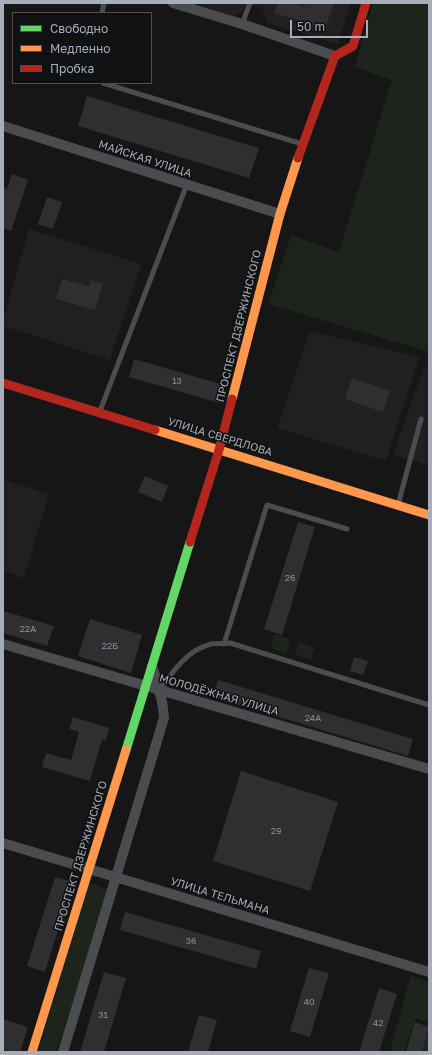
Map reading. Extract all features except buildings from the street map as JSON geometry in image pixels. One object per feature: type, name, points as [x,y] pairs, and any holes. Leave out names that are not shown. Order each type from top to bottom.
[{"type":"street","points":[[173,3],[242,24],[335,56],[353,46],[366,3]]},
{"type":"street","name":"ПРОСПЕКТ ДЗЕРЖИНСКОГО","points":[[32,1052],[147,687],[152,666],[219,450],[280,214],[302,144],[335,56]]},
{"type":"street","name":"МАЙСКАЯ УЛИЦА","points":[[3,126],[280,214]]},
{"type":"street","name":"УЛИЦА СВЕРДЛОВА","points":[[3,383],[429,515]]},
{"type":"street","name":"МОЛОДЁЖНАЯ УЛИЦА","points":[[3,644],[429,769]]},
{"type":"street","points":[[63,1052],[164,718],[160,690],[152,666]]},
{"type":"street","name":"УЛИЦА ТЕЛЬМАНА","points":[[3,843],[429,972]]},
{"type":"lane","points":[[242,24],[250,3]]},
{"type":"lane","points":[[106,84],[302,144]]},
{"type":"lane","points":[[99,413],[187,184]]},
{"type":"lane","points":[[398,505],[420,419]]},
{"type":"lane","points":[[224,644],[267,504],[347,529]]},
{"type":"lane","points":[[160,690],[172,673],[195,650],[212,644],[230,644],[429,705]]},
{"type":"shaded area","points":[[195,3],[351,3],[338,44],[268,23],[262,8],[247,4],[242,12],[233,16]]},
{"type":"shaded area","points":[[373,3],[429,3],[429,352],[268,304],[291,235],[339,252],[392,80],[355,67]]},
{"type":"shaded area","points":[[29,229],[141,264],[110,360],[3,326],[3,320]]},
{"type":"shaded area","points":[[310,331],[419,357],[386,461],[277,428]]},
{"type":"shaded area","points":[[424,367],[429,368],[429,466],[393,454]]},
{"type":"shaded area","points":[[3,479],[49,494],[24,578],[3,571]]},
{"type":"shaded area","points":[[275,634],[290,639],[286,653],[271,648]]},
{"type":"shaded area","points":[[299,642],[315,647],[311,660],[295,655]]},
{"type":"shaded area","points":[[89,883],[111,890],[56,1052],[38,1052]]},
{"type":"shaded area","points":[[411,975],[429,982],[429,1023],[416,1018],[404,1052],[390,1050]]},
{"type":"shaded area","points":[[429,1027],[429,1052],[420,1052]]},
{"type":"traffic: fast","points":[[126,750],[190,542]]},
{"type":"traffic: slow","points":[[232,399],[280,214],[298,158]]},
{"type":"traffic: slow","points":[[155,430],[429,515]]},
{"type":"traffic: slow","points":[[32,1052],[126,750]]},
{"type":"traffic: jam","points":[[298,158],[335,56],[353,46],[366,3]]},
{"type":"traffic: jam","points":[[3,383],[155,430]]},
{"type":"traffic: jam","points":[[190,542],[219,450],[232,399]]}]
